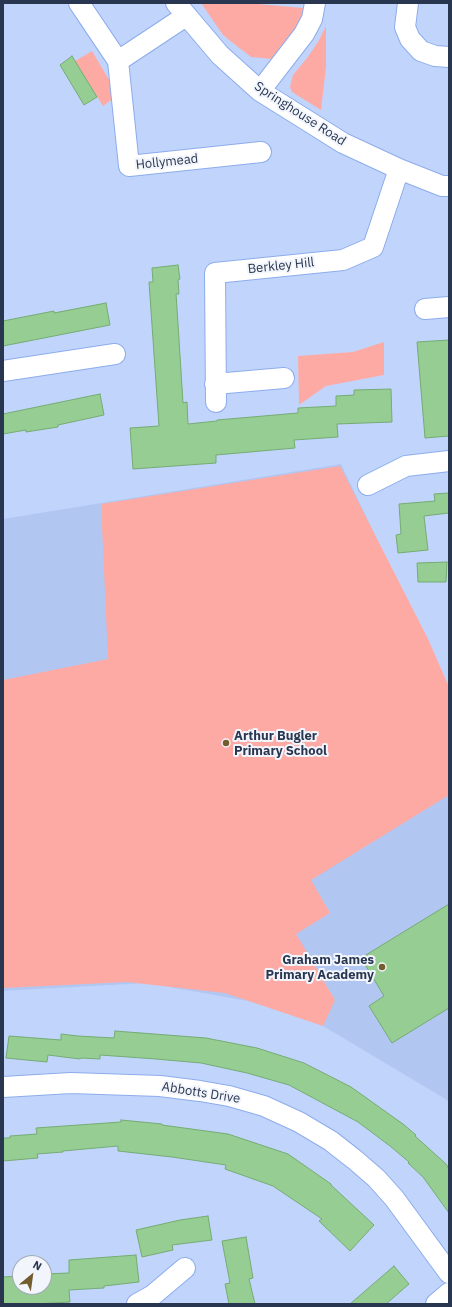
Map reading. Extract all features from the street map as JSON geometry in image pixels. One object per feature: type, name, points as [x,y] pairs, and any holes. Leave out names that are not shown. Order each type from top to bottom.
[{"type":"street","name":"Hollymead","points":[[79,3],[118,62],[129,166],[261,152]]},
{"type":"street","points":[[260,90],[304,34],[312,19],[315,3]]},
{"type":"street","points":[[408,3],[405,27],[410,39],[421,51],[435,56],[449,57]]},
{"type":"street","points":[[118,62],[181,9]]},
{"type":"street","name":"Springhouse Road","points":[[181,9],[220,55],[260,90],[343,143],[442,186],[449,186]]},
{"type":"street","name":"Berkley Hill","points":[[284,378],[215,393],[214,273],[343,260],[373,247],[399,168]]},
{"type":"street","points":[[425,309],[449,307]]},
{"type":"street","points":[[3,371],[115,354]]},
{"type":"street","points":[[368,485],[406,466],[449,461]]},
{"type":"street","name":"Abbotts Drive","points":[[3,1087],[70,1083],[160,1086],[229,1096],[264,1106],[299,1122],[331,1141],[370,1173],[394,1198],[449,1273]]},
{"type":"street","points":[[137,1304],[153,1295],[185,1268]]},
{"type":"street","points":[[436,1304],[449,1294]]},
{"type":"shaded area","points":[[201,3],[247,3],[314,9],[273,59],[251,57],[238,47],[223,35]]},
{"type":"shaded area","points":[[326,26],[326,67],[321,110],[292,92],[290,87],[293,75],[318,42]]},
{"type":"shaded area","points":[[92,51],[118,95],[103,106],[75,61]]},
{"type":"shaded area","points":[[384,342],[384,375],[326,386],[299,405],[298,356],[353,352]]},
{"type":"shaded area","name":"Arthur Bugler Primary School","points":[[341,464],[449,689],[449,1103],[447,1100],[323,1026],[277,1009],[248,1001],[147,983],[3,991],[3,519]]},
{"type":"shaded area","name":"Arthur Bugler Primary School","points":[[340,466],[428,639],[449,687],[449,795],[311,880],[330,913],[296,934],[335,1000],[323,1026],[225,993],[127,982],[3,988],[3,680],[108,659],[101,504]]},
{"type":"building","points":[[72,56],[97,97],[84,105],[60,65]]},
{"type":"building","points":[[178,265],[180,279],[178,280],[179,294],[176,294],[183,403],[187,402],[188,424],[298,413],[298,408],[336,406],[336,396],[354,395],[354,390],[391,389],[392,422],[337,424],[338,437],[294,440],[295,448],[216,455],[216,463],[133,469],[130,428],[159,426],[149,282],[153,282],[152,268]]},
{"type":"building","points":[[106,303],[110,325],[3,346],[3,321]]},
{"type":"building","points":[[449,340],[449,436],[425,438],[417,342]]},
{"type":"building","points":[[100,394],[104,415],[58,425],[58,427],[3,434],[3,414]]},
{"type":"building","points":[[449,493],[449,513],[424,516],[428,550],[398,553],[396,535],[401,534],[399,504],[435,501],[434,494]]},
{"type":"building","points":[[447,562],[446,582],[418,582],[417,563]]},
{"type":"building","points":[[449,904],[449,1008],[392,1043],[369,1006],[384,996],[361,958]]},
{"type":"building","points":[[115,1031],[206,1038],[257,1048],[304,1063],[351,1087],[403,1124],[446,1164],[449,1169],[449,1213],[423,1177],[408,1163],[409,1162],[390,1146],[358,1122],[289,1085],[247,1073],[201,1063],[100,1055],[100,1059],[80,1059],[48,1055],[47,1062],[6,1058],[9,1036],[61,1040],[61,1034],[114,1038]]},
{"type":"building","points":[[121,1120],[162,1124],[228,1134],[288,1154],[331,1184],[374,1225],[350,1251],[319,1221],[322,1219],[273,1186],[225,1169],[226,1165],[118,1151],[118,1146],[37,1154],[38,1158],[3,1161],[3,1138],[37,1134],[36,1128],[121,1122]]},
{"type":"building","points":[[208,1216],[212,1240],[172,1245],[173,1250],[142,1257],[136,1230],[180,1220]]},
{"type":"building","points":[[246,1237],[253,1278],[249,1279],[255,1304],[229,1304],[225,1284],[230,1283],[222,1241]]},
{"type":"building","points":[[136,1255],[139,1282],[104,1286],[104,1288],[69,1290],[70,1302],[3,1304],[3,1277],[12,1276],[12,1295],[52,1295],[52,1274],[69,1273],[69,1260]]},
{"type":"building","points":[[394,1266],[409,1284],[386,1304],[350,1304]]},
{"type":"place","name":"Arthur Bugler Primary School","points":[[226,743]]},
{"type":"place","name":"Graham James Primary Academy","points":[[382,967]]}]
